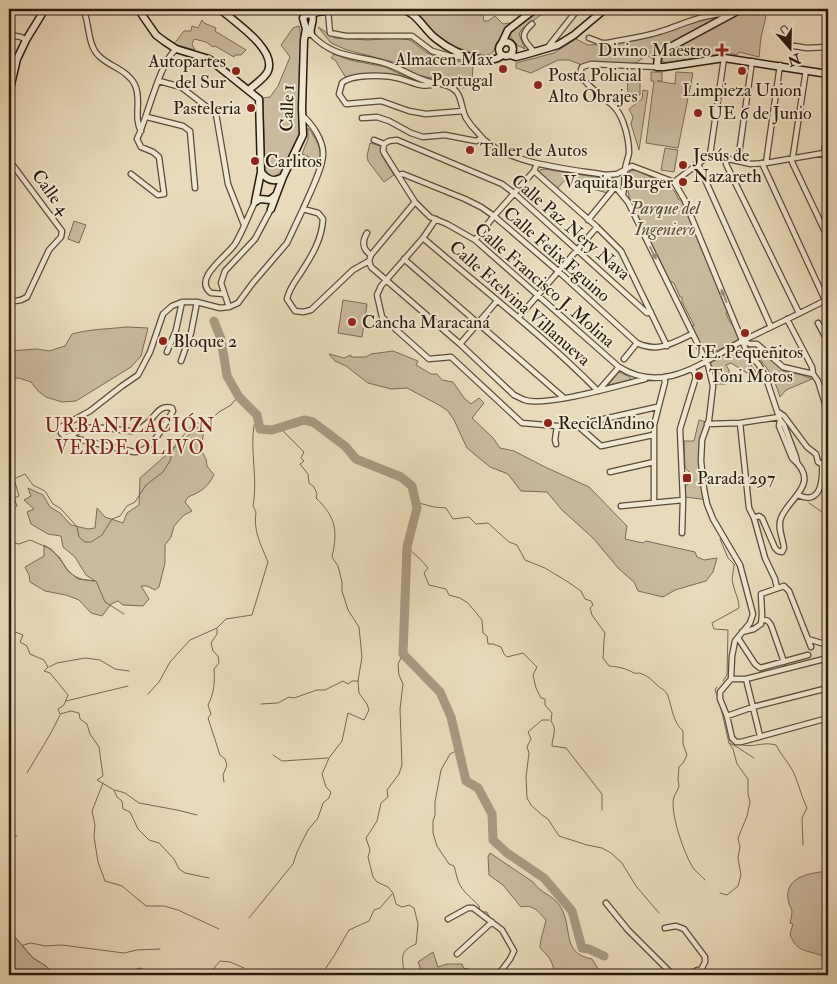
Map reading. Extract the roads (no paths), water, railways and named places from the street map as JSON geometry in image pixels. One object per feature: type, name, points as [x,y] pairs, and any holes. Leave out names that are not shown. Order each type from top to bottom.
[{"type":"main road","points":[[9,93],[17,59],[45,9]]},
{"type":"main road","points":[[138,9],[156,35],[176,49],[210,59],[256,96],[259,102],[261,172],[255,202],[272,199],[277,193],[276,185],[261,172]]},
{"type":"main road","points":[[220,9],[248,31],[268,57],[268,71],[249,90]]},
{"type":"main road","points":[[306,37],[306,28],[303,21],[304,15],[344,9]]},
{"type":"main road","points":[[399,9],[410,12],[431,34],[445,45],[464,55],[482,60],[495,60],[505,42],[531,53]]},
{"type":"main road","points":[[501,50],[510,28],[535,9]]},
{"type":"main road","points":[[501,50],[516,57],[545,50],[574,35],[605,9]]},
{"type":"main road","points":[[741,9],[663,50],[658,56],[657,66],[664,67],[724,58],[780,65],[828,74]]},
{"type":"main road","points":[[306,37],[312,22],[312,15]]},
{"type":"main road","points":[[304,23],[310,24],[312,22]]},
{"type":"main road","points":[[510,28],[509,38],[513,51],[510,55]]},
{"type":"main road","name":"Calle 1","points":[[271,209],[283,177],[302,139],[306,37]]},
{"type":"main road","points":[[258,188],[261,182],[280,180],[283,177]]},
{"type":"main road","points":[[258,188],[271,209]]},
{"type":"street","points":[[83,9],[87,17],[95,52],[99,57],[128,77],[136,88],[139,108],[138,122],[141,131]]},
{"type":"street","points":[[545,50],[578,9]]},
{"type":"street","points":[[328,11],[330,33],[346,36],[412,36],[432,51],[450,56],[460,57],[464,55]]},
{"type":"street","points":[[589,38],[602,43],[608,43],[661,32],[689,21],[721,14],[730,14]]},
{"type":"street","points":[[531,53],[524,35],[525,30],[532,24]]},
{"type":"street","points":[[784,29],[787,32],[788,45],[807,48],[828,47]]},
{"type":"street","points":[[9,35],[26,40]]},
{"type":"street","points":[[306,37],[334,52],[384,63],[419,79],[452,88],[455,90],[466,118],[487,143],[537,164],[606,175],[617,174],[628,167],[635,167],[656,177],[674,182],[684,199],[746,350],[759,365],[766,378],[804,480],[798,495],[781,517],[780,527],[784,548],[782,552],[776,548],[762,518],[759,516],[754,518]]},
{"type":"street","points":[[131,174],[158,195],[164,194],[159,157],[141,147],[137,139],[170,54],[176,49]]},
{"type":"street","points":[[710,155],[712,128],[724,58]]},
{"type":"street","points":[[738,161],[752,61]]},
{"type":"street","points":[[623,194],[629,152],[624,124],[619,113],[604,97],[583,80],[580,70],[587,64],[603,63],[657,66]]},
{"type":"street","points":[[780,65],[764,163],[827,300]]},
{"type":"street","points":[[806,70],[792,159],[793,167],[828,238]]},
{"type":"street","points":[[437,84],[422,86],[395,77],[369,76],[345,80],[339,90],[342,100],[349,104],[381,102],[426,114],[463,110]]},
{"type":"street","points":[[159,81],[181,86],[216,114],[228,184],[244,225]]},
{"type":"street","points":[[71,436],[75,432],[94,427],[131,431],[144,426],[162,408],[172,408],[174,411],[151,444],[140,452],[77,439],[61,433],[62,427],[90,411],[138,375],[150,352],[163,314],[172,306],[182,302],[197,302],[220,308],[238,303],[287,243],[324,156],[324,151],[318,137],[303,116]]},
{"type":"street","points":[[146,117],[183,126],[190,131],[196,188]]},
{"type":"street","points":[[362,118],[377,117],[389,121],[411,134],[423,137],[444,135],[476,141],[482,138]]},
{"type":"street","points":[[828,124],[824,154],[828,165]]},
{"type":"street","points":[[374,140],[384,144]]},
{"type":"street","name":"Calle Paz Nery Nava","points":[[384,144],[397,140],[502,184],[647,313],[651,312]]},
{"type":"street","name":"Calle Francisco J. Molina","points":[[384,144],[383,151],[386,156],[415,202],[430,217],[475,240],[619,368],[632,374],[648,378],[664,377],[693,369],[770,327],[827,300]]},
{"type":"street","points":[[674,182],[710,155],[751,164],[824,154]]},
{"type":"street","points":[[726,159],[726,164],[799,313]]},
{"type":"street","name":"Calle 4","points":[[9,160],[62,231],[60,237],[49,250],[27,297],[9,302]]},
{"type":"street","points":[[475,240],[534,171],[537,164]]},
{"type":"street","points":[[696,164],[699,166],[770,327]]},
{"type":"street","name":"Calle 4","points":[[9,169],[13,165]]},
{"type":"street","points":[[534,171],[621,251],[667,346]]},
{"type":"street","name":"Calle Felix Eguino","points":[[398,175],[403,174],[465,199],[494,216],[637,343]]},
{"type":"street","points":[[606,175],[611,178],[623,194],[705,361],[713,386],[707,424],[702,440],[701,461],[708,504],[713,518],[740,565],[753,614],[750,623],[736,641],[732,656],[731,679],[720,692],[720,699],[727,716],[732,738],[736,742],[741,742],[828,718]]},
{"type":"street","points":[[588,220],[616,187]]},
{"type":"street","points":[[224,294],[211,293],[206,288],[205,282],[222,256],[233,246],[255,202]]},
{"type":"street","points":[[415,202],[371,255],[369,261],[371,267],[460,344],[514,395],[526,401],[541,402],[598,391],[648,378]]},
{"type":"street","points":[[229,307],[221,283],[225,271],[255,239],[271,209]]},
{"type":"street","points":[[302,210],[318,212],[324,219],[315,250],[289,291],[288,299],[295,311],[311,310],[353,270],[369,261]]},
{"type":"street","points":[[436,219],[423,238],[378,290],[377,295],[382,317],[429,359],[451,358],[522,423],[557,426],[577,425],[658,407]]},
{"type":"street","points":[[9,221],[10,235]]},
{"type":"street","points":[[518,318],[597,227]]},
{"type":"street","points":[[367,233],[363,245],[365,250],[371,255]]},
{"type":"street","name":"Calle Etelvina Villanueva","points":[[423,238],[580,372],[598,391]]},
{"type":"street","points":[[404,258],[564,398]]},
{"type":"street","points":[[460,344],[497,301]]},
{"type":"street","points":[[167,352],[176,330],[182,302]]},
{"type":"street","points":[[180,361],[191,333],[197,302]]},
{"type":"street","points":[[787,319],[812,367],[828,413]]},
{"type":"street","points":[[818,323],[828,342]]},
{"type":"street","points":[[624,359],[637,343],[650,348],[658,348],[667,346],[692,334]]},
{"type":"street","points":[[743,341],[757,344],[783,367],[813,374]]},
{"type":"street","points":[[598,391],[619,368]]},
{"type":"street","points":[[682,533],[683,500],[680,429],[696,377],[693,369]]},
{"type":"street","points":[[654,502],[653,435],[664,387],[664,377]]},
{"type":"street","points":[[707,424],[740,424],[784,416],[807,447],[816,454],[818,462],[822,464]]},
{"type":"street","points":[[740,424],[749,508],[777,588]]},
{"type":"street","points":[[577,425],[601,446],[653,435]]},
{"type":"street","points":[[556,444],[557,426]]},
{"type":"street","points":[[798,495],[807,498],[818,491],[823,480],[822,464],[828,457]]},
{"type":"street","points":[[610,472],[654,462]]},
{"type":"street","points":[[621,506],[683,500]]},
{"type":"street","points":[[742,632],[761,624],[761,594],[784,586],[789,591],[810,647]]},
{"type":"street","points":[[762,619],[770,624],[784,662]]},
{"type":"street","points":[[738,638],[758,667],[808,655]]},
{"type":"street","points":[[808,639],[828,645]]},
{"type":"street","points":[[731,679],[746,679],[828,658]]},
{"type":"street","points":[[746,679],[760,736]]},
{"type":"street","points":[[727,716],[753,707],[828,688]]},
{"type":"street","points":[[606,903],[628,930],[673,975]]},
{"type":"street","points":[[448,918],[468,908],[473,908],[502,930],[514,951],[498,975]]},
{"type":"street","points":[[457,954],[492,922]]},
{"type":"street","points":[[665,928],[676,926],[684,929],[704,957],[705,962],[701,970]]},
{"type":"street","points":[[690,975],[697,970],[701,970]]},
{"type":"street","points":[[701,970],[707,975]]},
{"type":"waterway","points":[[214,321],[221,339],[227,376],[239,397],[257,415],[260,429],[272,430],[304,420],[313,422],[345,446],[356,459],[401,477],[412,486],[417,508],[407,547],[403,654],[440,692],[451,717],[466,781],[478,788],[492,814],[493,840],[507,853],[544,878],[572,911],[582,948],[604,956]]},
{"type":"waterway","points":[[9,513],[17,506],[14,498],[19,496],[14,479],[25,474],[33,485],[45,491],[53,504],[60,508],[72,521],[77,527],[79,537],[85,542],[91,542],[102,535],[112,519],[120,516],[127,506],[135,502],[146,485],[163,472],[170,461],[173,448],[193,424],[206,424],[239,397]]},
{"type":"waterway","points":[[148,694],[159,682],[170,662],[190,640],[217,628],[226,619],[252,615],[268,562],[258,538],[255,519],[256,512],[253,506],[255,486],[253,435],[254,425],[258,422]]},
{"type":"waterway","points":[[249,918],[293,864],[308,830],[318,818],[323,803],[329,798],[331,792],[326,787],[322,774],[329,758],[342,741],[348,713],[364,720],[369,710],[359,693],[358,681],[362,657],[359,627],[348,610],[342,591],[338,566],[332,557],[335,539],[334,525],[328,512],[316,498],[317,494],[314,487],[309,483],[308,474],[300,464],[304,461],[301,458],[304,452],[280,428]]},
{"type":"waterway","points":[[415,502],[446,508],[453,519],[469,517],[476,524],[488,523],[509,542],[517,545],[525,560],[545,568],[581,591],[585,599],[591,601],[593,605],[590,608],[592,615],[605,633],[603,658],[609,666],[640,673],[666,692],[675,719],[683,731],[683,744],[687,755],[679,767],[679,786],[674,797],[673,804],[676,823],[682,845],[690,863],[705,880]]},
{"type":"waterway","points":[[809,503],[828,516]]},
{"type":"waterway","points":[[720,539],[728,558],[734,564],[732,582],[739,608],[712,623],[714,629],[728,630],[727,675],[723,681]]},
{"type":"waterway","points":[[9,542],[19,544],[30,540],[51,549],[60,558],[67,570],[78,579],[96,581],[105,602],[124,614]]},
{"type":"waterway","points":[[407,547],[428,568],[424,573],[429,585],[446,589],[449,595],[460,598],[468,603],[482,620],[483,633],[487,636],[488,644],[501,647],[507,657],[523,653],[537,667],[533,675],[536,688],[541,698],[545,699],[545,705],[552,713],[551,721],[554,730],[552,746],[566,748],[602,794],[602,810]]},
{"type":"waterway","points":[[9,625],[10,630],[23,635],[20,642],[27,646],[30,654],[44,660],[48,667],[44,671],[50,673],[68,695],[64,705],[58,709],[60,714],[71,711],[79,713],[80,719],[87,724],[90,734],[99,747],[103,776],[97,780],[114,790],[117,797],[122,801],[123,809],[130,812],[138,829],[149,840],[159,843],[174,859],[179,869],[185,873],[209,878]]},
{"type":"waterway","points":[[217,629],[217,634],[211,643],[213,651],[218,656],[219,663],[214,669],[214,687],[208,705],[211,714],[208,718],[220,755],[225,759],[227,765],[223,775],[224,782]]},
{"type":"waterway","points":[[403,654],[398,664],[399,675],[403,684],[400,709],[402,765],[399,774],[387,790],[388,797],[381,803],[377,821],[366,838],[370,850],[368,857],[373,877],[377,882],[388,887],[393,893],[396,904],[402,907],[409,905],[414,908],[418,924],[416,944],[404,953],[404,975]]},
{"type":"waterway","points":[[49,667],[57,663],[85,658],[100,660],[115,669],[129,671]]},
{"type":"waterway","points":[[261,704],[278,703],[289,697],[294,698],[317,690],[325,690],[343,681],[348,684],[352,681],[358,681]]},
{"type":"waterway","points":[[66,701],[128,686]]},
{"type":"waterway","points":[[717,687],[715,690],[718,698]]},
{"type":"waterway","points":[[720,704],[729,743],[754,758]]},
{"type":"waterway","points":[[27,773],[60,715]]},
{"type":"waterway","points":[[549,720],[542,720],[528,732],[531,739],[527,747],[529,753],[526,777],[527,798],[531,805],[548,819],[559,836],[602,848],[611,853],[622,863],[636,886],[659,913]]},
{"type":"waterway","points":[[720,893],[727,895],[738,886],[741,875],[738,858],[740,847],[738,838],[747,816],[750,802],[748,779],[737,764],[733,749],[729,743]]},
{"type":"waterway","points":[[739,744],[749,746],[776,745],[791,768],[807,808],[802,818],[803,845]]},
{"type":"waterway","points":[[458,750],[450,754],[441,770],[435,802],[433,833],[437,846],[449,864],[454,866],[460,885],[479,906],[480,912]]},
{"type":"waterway","points":[[273,755],[282,761],[328,758]]},
{"type":"waterway","points":[[103,783],[92,811],[98,862],[105,881],[122,886],[146,906],[164,906],[178,910],[219,929]]},
{"type":"waterway","points":[[115,790],[125,793],[139,803],[197,815]]},
{"type":"waterway","points":[[9,835],[17,836]]},
{"type":"waterway","points":[[321,975],[349,930],[369,921],[374,910],[380,908],[392,894]]},
{"type":"waterway","points":[[483,912],[487,912],[490,919]]},
{"type":"waterway","points":[[9,930],[33,958],[46,966],[54,975]]},
{"type":"waterway","points":[[23,945],[31,943],[45,946],[62,945],[124,953],[137,950],[160,949]]},
{"type":"waterway","points":[[208,975],[220,961],[230,962],[244,968]]},
{"type":"waterway","points":[[116,975],[140,968],[157,975]]},
{"type":"waterway","points":[[62,975],[79,973],[103,975]]},
{"type":"railway","points":[[239,13],[241,9]]},
{"type":"place","name":"Divino Maestro","points":[[722,50]]},
{"type":"place","name":"Almacen Max Portugal","points":[[503,69]]},
{"type":"place","name":"Autopartes del Sur","points":[[236,71]]},
{"type":"place","name":"Limpieza Union","points":[[742,71]]},
{"type":"place","name":"Posta Policial Alto Obrajes","points":[[538,85]]},
{"type":"place","name":"Pasteleria","points":[[251,108]]},
{"type":"place","name":"UE 6 de Junio","points":[[698,113]]},
{"type":"place","name":"Taller de Autos","points":[[470,150]]},
{"type":"place","name":"Carlitos","points":[[255,161]]},
{"type":"place","name":"Jesús de Nazareth","points":[[683,165]]},
{"type":"place","name":"Vaquita Burger","points":[[683,182]]},
{"type":"place","name":"Cancha Maracaná","points":[[352,322]]},
{"type":"place","name":"U.E. Pequeñitos","points":[[745,333]]},
{"type":"place","name":"Bloque 2","points":[[163,341]]},
{"type":"place","name":"Toni Motos","points":[[699,376]]},
{"type":"place","name":"ReciclAndino","points":[[548,423]]},
{"type":"place","name":"Parada 297","points":[[687,478]]},
{"type":"district","name":"URBANIZACIÓN VERDE OLIVO","points":[[130,436]]},
{"type":"park label","name":"Parque del Ingeniero","points":[[665,218]]}]
